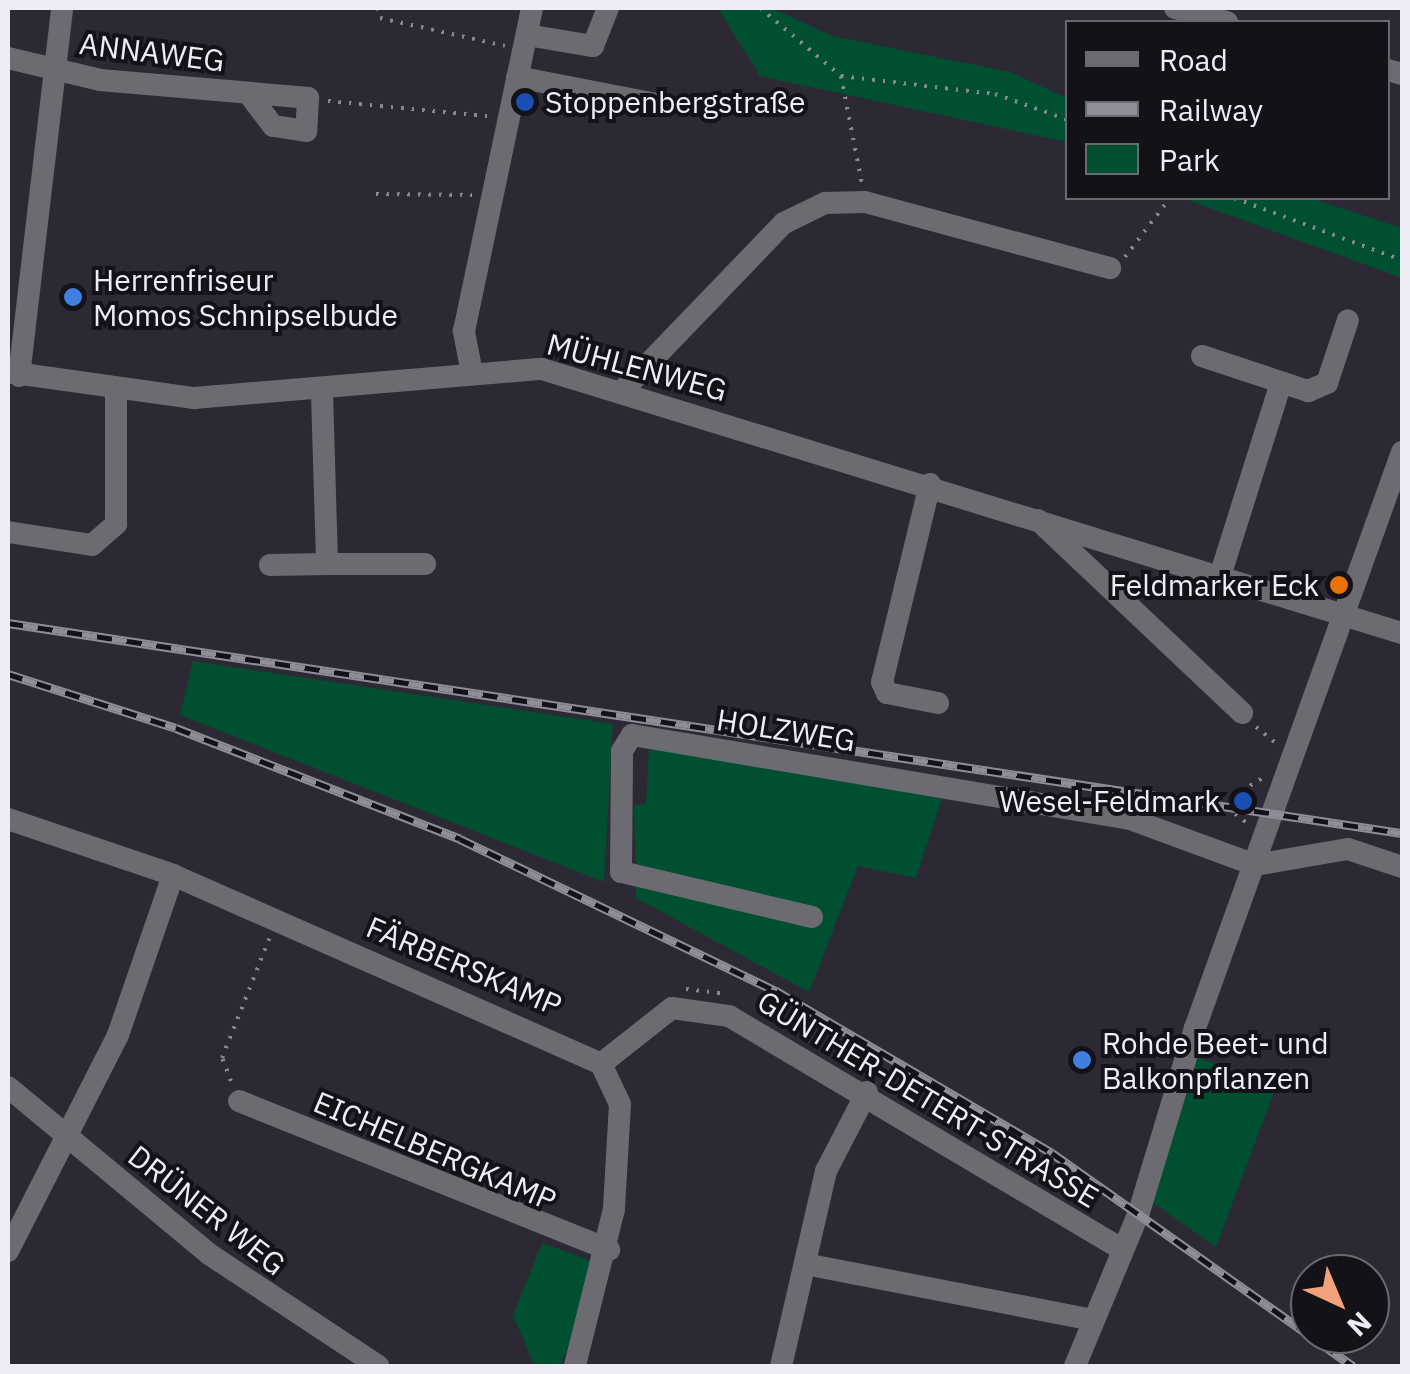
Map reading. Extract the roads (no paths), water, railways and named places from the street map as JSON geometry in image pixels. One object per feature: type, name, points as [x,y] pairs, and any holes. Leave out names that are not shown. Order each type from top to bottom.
[{"type":"street","points":[[13,374],[48,67],[62,8]]},
{"type":"street","points":[[470,368],[464,331],[532,8]]},
{"type":"street","points":[[525,42],[593,46],[608,8]]},
{"type":"street","points":[[1175,8],[1220,20]]},
{"type":"street","name":"ANNAWEG","points":[[8,58],[249,94],[308,98],[306,130],[273,126],[249,94]]},
{"type":"street","points":[[518,78],[661,105]]},
{"type":"street","points":[[624,388],[784,223],[826,204],[865,202],[1110,268]]},
{"type":"street","points":[[1202,356],[1308,391],[1326,384],[1348,320]]},
{"type":"street","name":"MÜHLENWEG","points":[[13,374],[116,392],[322,393],[470,368],[542,369],[624,388],[1222,573],[1402,633]]},
{"type":"street","points":[[1222,573],[1281,383]]},
{"type":"street","points":[[8,532],[92,546],[116,524],[116,392]]},
{"type":"street","points":[[322,393],[327,564]]},
{"type":"street","points":[[1075,1366],[1122,1249],[1402,452]]},
{"type":"street","points":[[930,484],[900,582],[876,692],[938,703]]},
{"type":"street","points":[[1031,514],[1242,714]]},
{"type":"street","points":[[270,565],[425,564]]},
{"type":"street","name":"HOLZWEG","points":[[812,917],[620,872],[622,751],[632,735],[1130,819],[1255,865]]},
{"type":"street","name":"FÄRBERSKAMP","points":[[8,819],[173,876],[277,918],[601,1064]]},
{"type":"street","points":[[1255,865],[1348,848],[1402,867]]},
{"type":"street","points":[[8,1251],[69,1138],[118,1035],[173,876]]},
{"type":"street","name":"GÜNTHER-DETERT-STRASSE","points":[[601,1064],[660,1014],[693,1006],[868,1092],[1122,1249]]},
{"type":"street","points":[[575,1366],[609,1250],[620,1104],[601,1064]]},
{"type":"street","name":"DRÜNER WEG","points":[[8,1087],[209,1254],[378,1366]]},
{"type":"street","points":[[781,1366],[826,1171],[868,1092]]},
{"type":"street","name":"EICHELBERGKAMP","points":[[239,1102],[609,1250]]},
{"type":"street","points":[[805,1264],[1092,1320]]},
{"type":"railway","points":[[8,623],[1402,833]]},
{"type":"railway","points":[[8,674],[176,728],[460,839],[776,991],[1052,1153],[1353,1366]]},
{"type":"place","name":"Stoppenbergstraße","points":[[525,102]]},
{"type":"place","name":"Herrenfriseur Momos Schnipselbude","points":[[73,297]]},
{"type":"place","name":"Feldmarker Eck","points":[[1339,585]]},
{"type":"place","name":"Wesel-Feldmark","points":[[1243,801]]},
{"type":"place","name":"Rohde Beet- und Balkonpflanzen","points":[[1082,1060]]}]
